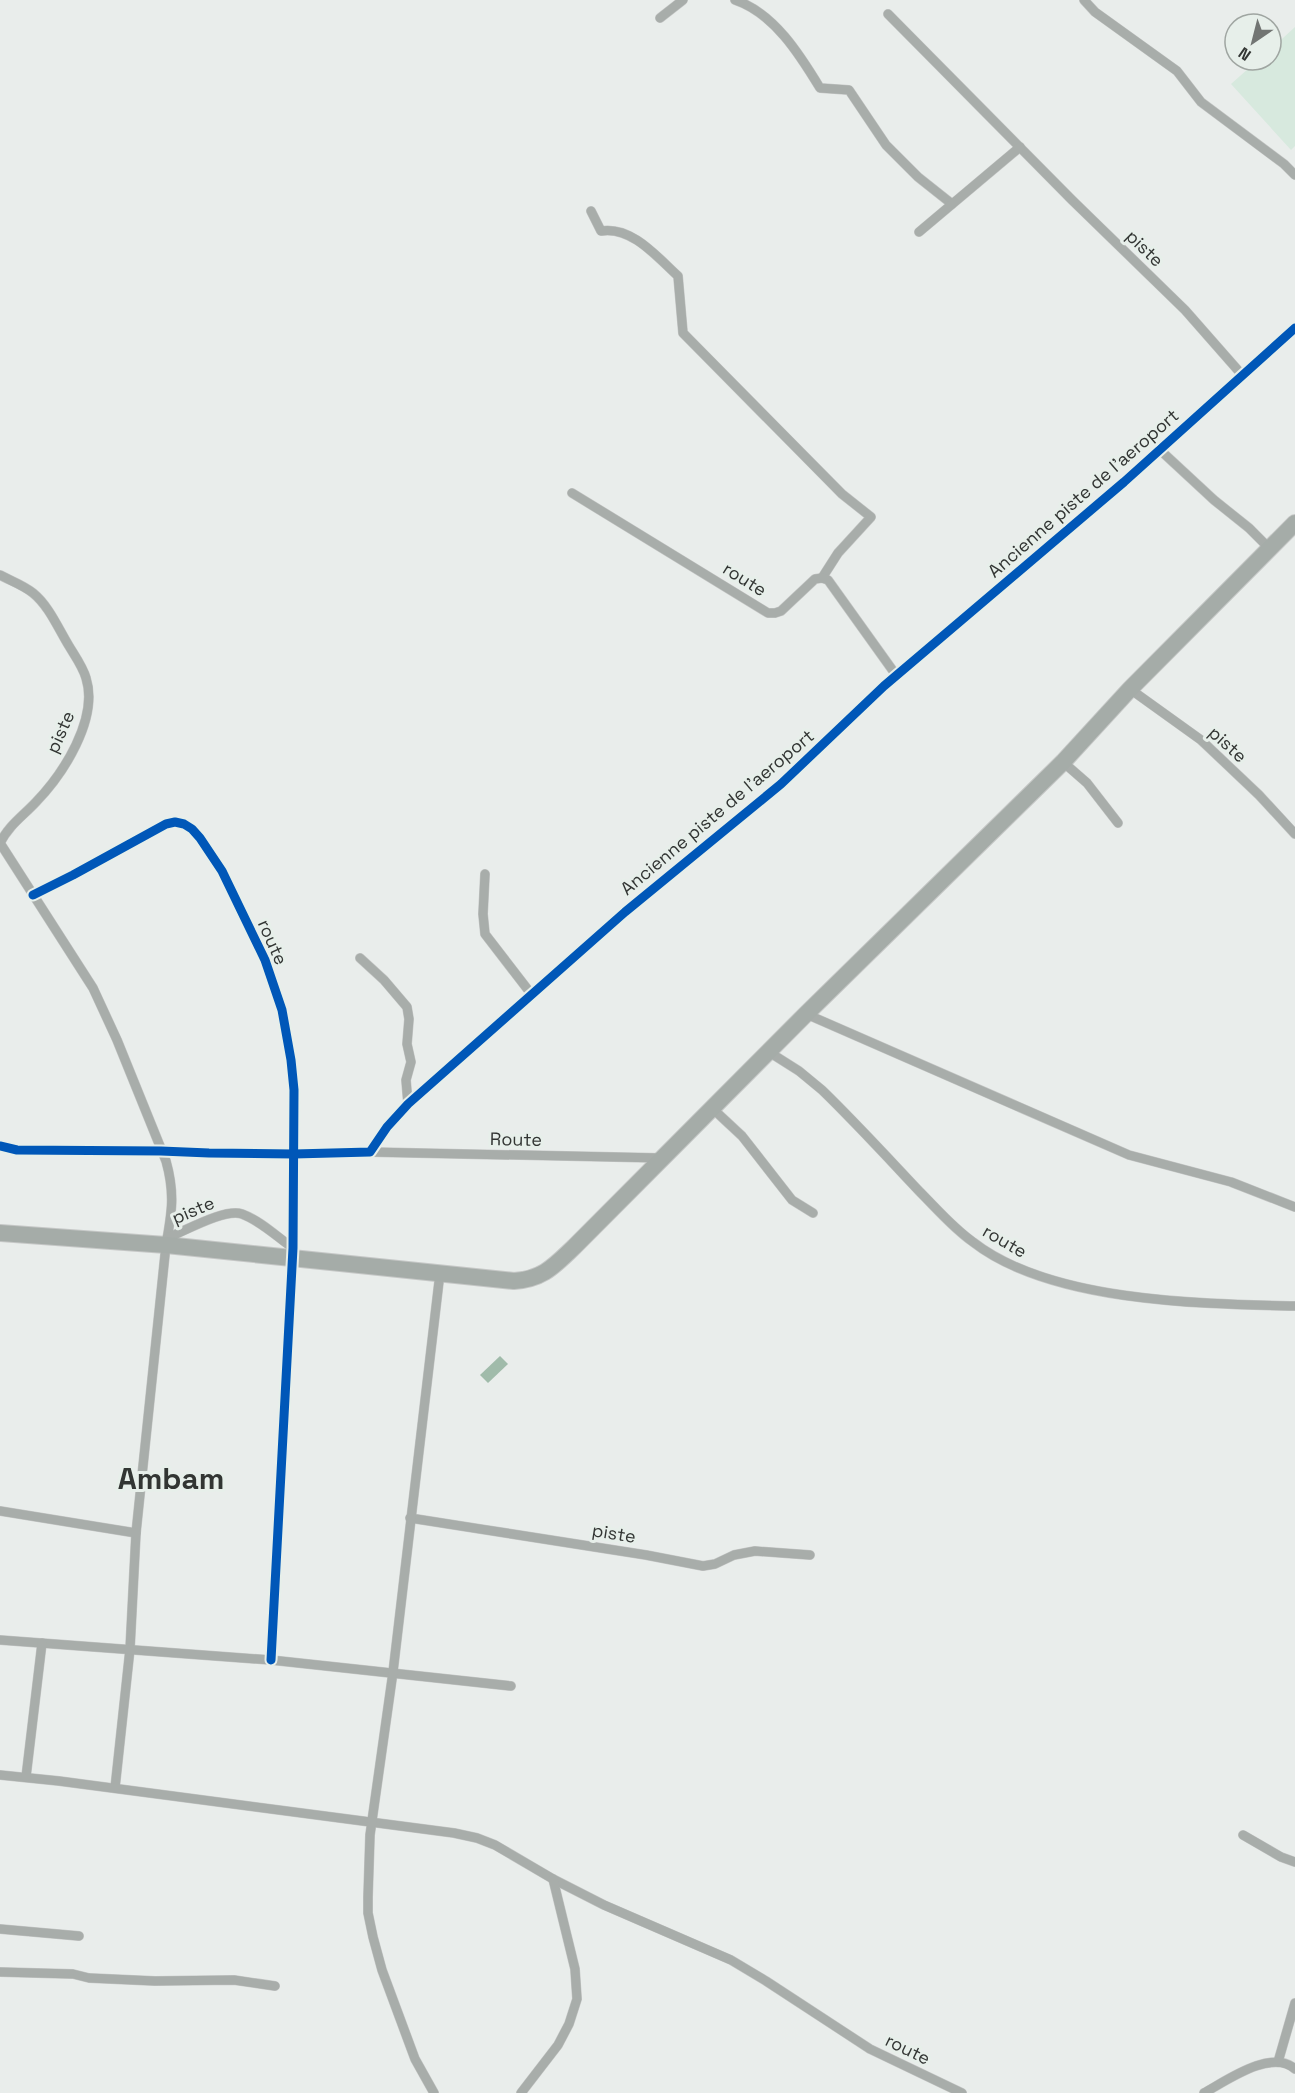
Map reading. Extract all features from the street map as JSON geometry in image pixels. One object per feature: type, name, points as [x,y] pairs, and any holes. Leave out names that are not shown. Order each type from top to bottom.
[{"type":"highway","points":[[0,1233],[167,1241],[514,1281],[530,1280],[541,1275],[574,1247],[806,1014],[1063,762],[1130,689],[1295,523]]},
{"type":"street","points":[[660,18],[683,0]]},
{"type":"street","points":[[735,0],[751,5],[795,47],[820,88],[849,90],[886,145],[918,177],[952,204]]},
{"type":"street","points":[[1084,0],[1111,24],[1177,70],[1201,102],[1284,164],[1295,175]]},
{"type":"street","name":"piste","points":[[888,14],[1185,310],[1243,376]]},
{"type":"street","points":[[919,232],[1020,147]]},
{"type":"street","points":[[591,211],[601,231],[614,229],[644,244],[678,276],[683,333],[842,494],[871,517],[838,553],[822,578],[834,586],[896,675]]},
{"type":"street","name":"Ancienne piste de l'aeroport","points":[[370,1152],[387,1127],[408,1104],[625,912],[781,784],[896,675],[1124,482],[1295,328]]},
{"type":"street","points":[[1159,449],[1214,500],[1254,532],[1269,548]]},
{"type":"street","name":"route","points":[[572,493],[768,613],[775,614],[781,611],[810,583],[822,578]]},
{"type":"street","name":"piste","points":[[0,575],[26,588],[38,598],[82,669],[89,690],[85,721],[68,759],[47,790],[11,825],[0,843]]},
{"type":"street","name":"piste","points":[[1130,689],[1201,740],[1259,795],[1295,834]]},
{"type":"street","points":[[1063,762],[1087,783],[1118,823]]},
{"type":"street","name":"route","points":[[33,895],[166,824],[175,822],[184,824],[200,838],[222,871],[265,960],[276,990],[291,1060],[294,1154],[293,1254],[271,1660]]},
{"type":"street","points":[[0,843],[93,988],[117,1040],[172,1181],[173,1191],[136,1533],[130,1649],[115,1788]]},
{"type":"street","points":[[485,874],[483,914],[485,934],[532,995]]},
{"type":"street","points":[[360,958],[392,988],[407,1007],[409,1019],[407,1044],[411,1062],[406,1080],[408,1104]]},
{"type":"street","points":[[806,1014],[1129,1155],[1231,1182],[1295,1207]]},
{"type":"street","name":"route","points":[[769,1052],[799,1071],[822,1090],[956,1229],[996,1258],[1024,1271],[1067,1284],[1126,1294],[1216,1304],[1295,1306]]},
{"type":"street","points":[[713,1109],[742,1136],[792,1200],[813,1212]]},
{"type":"street","points":[[0,1146],[17,1150],[161,1150],[294,1154],[370,1152]]},
{"type":"street","name":"Route","points":[[370,1152],[662,1158]]},
{"type":"street","name":"piste","points":[[167,1241],[222,1214],[232,1212],[242,1214],[261,1225],[293,1254]]},
{"type":"street","points":[[429,2091],[401,2027],[373,1937],[368,1913],[371,1822],[393,1672],[440,1273]]},
{"type":"street","points":[[0,1511],[136,1533]]},
{"type":"street","name":"piste","points":[[410,1518],[703,1566],[715,1564],[734,1555],[755,1551],[810,1555]]},
{"type":"street","points":[[0,1640],[271,1660],[511,1686]]},
{"type":"street","points":[[26,1777],[42,1643]]},
{"type":"street","name":"route","points":[[0,1775],[115,1788],[454,1833],[477,1838],[495,1845],[553,1879],[604,1905],[731,1960],[870,2049],[962,2093]]},
{"type":"street","points":[[1243,1835],[1281,1857],[1295,1862]]},
{"type":"street","points":[[521,2093],[558,2045],[569,2024],[577,1999],[575,1969],[553,1879]]},
{"type":"street","points":[[0,1929],[79,1936]]},
{"type":"street","points":[[0,1972],[73,1974],[89,1978],[155,1981],[234,1980],[275,1986]]},
{"type":"street","points":[[1278,2062],[1295,2003]]},
{"type":"street","points":[[1204,2093],[1258,2065],[1278,2062],[1295,2069]]},
{"type":"shaded area","points":[[1295,27],[1295,146],[1291,150],[1231,84],[1244,72],[1283,72],[1283,38]]},
{"type":"shaded area","points":[[500,1356],[508,1364],[488,1383],[480,1375]]},
{"type":"cycle path","points":[[0,1146],[17,1150],[294,1154],[370,1152],[387,1127],[408,1104],[625,912],[781,784],[884,686],[1124,482],[1295,328]]},
{"type":"cycle path","points":[[33,895],[166,824],[175,822],[184,824],[200,838],[222,871],[265,960],[282,1010],[294,1090],[293,1248],[271,1660]]},
{"type":"district","name":"Ambam","points":[[171,1478]]}]
